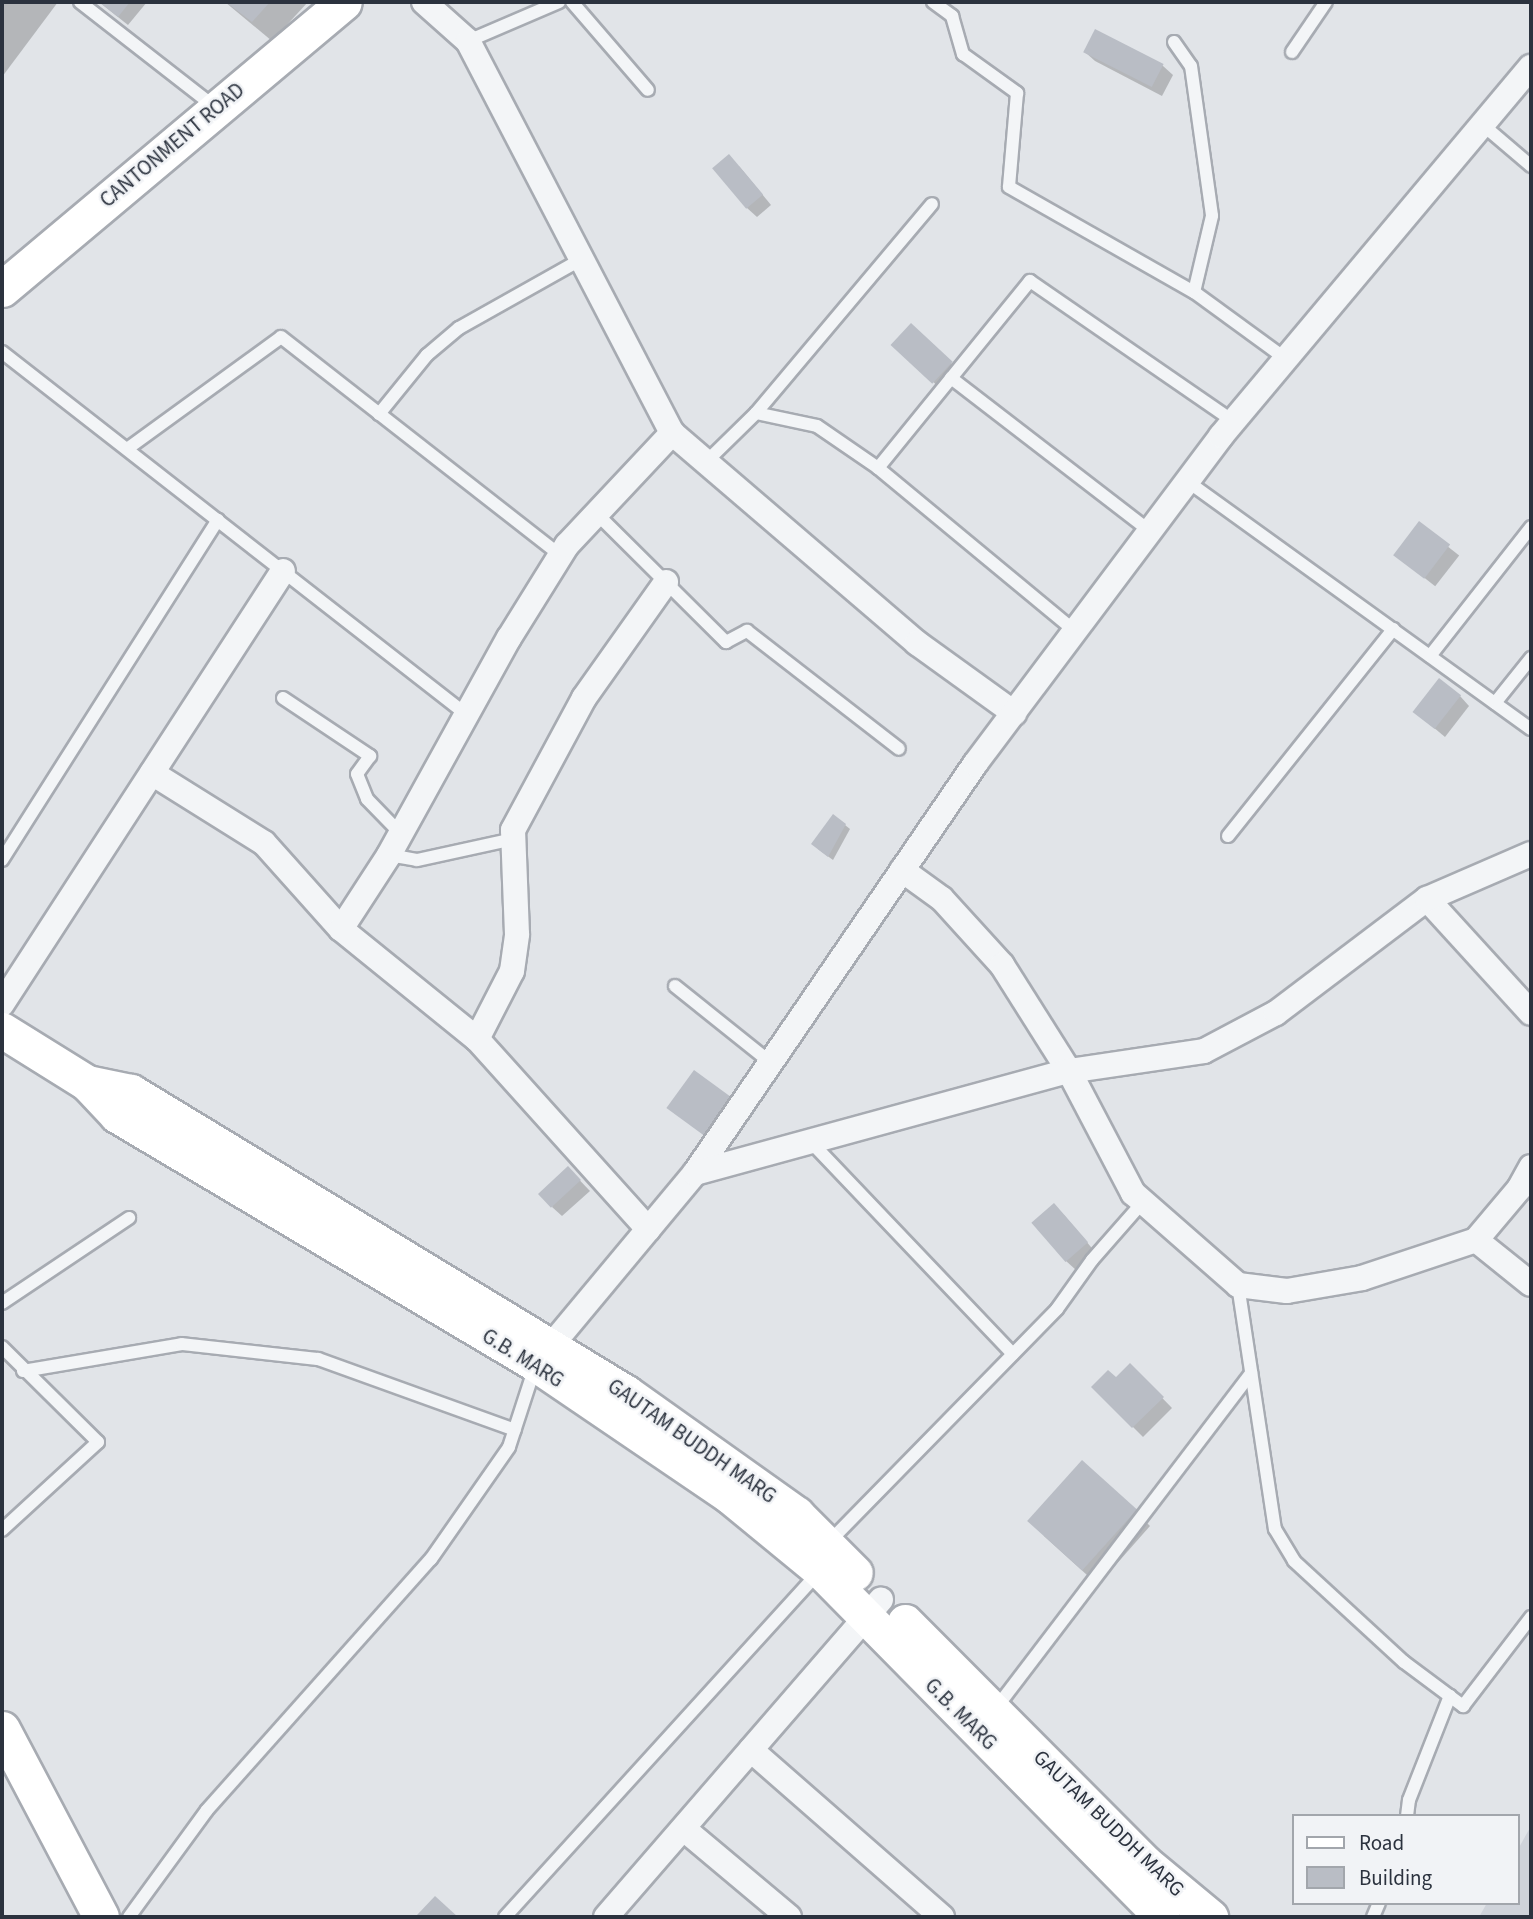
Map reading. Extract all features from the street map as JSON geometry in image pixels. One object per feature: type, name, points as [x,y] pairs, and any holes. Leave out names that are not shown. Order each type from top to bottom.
[{"type":"street","name":"CANTONMENT ROAD","points":[[2,289],[344,2]]},
{"type":"street","points":[[424,2],[468,41],[672,433],[917,643],[1014,713]]},
{"type":"street","points":[[543,1355],[695,1173],[902,870],[1014,713],[1233,421],[1531,67]]},
{"type":"street","points":[[341,929],[395,844],[560,555],[672,433]]},
{"type":"street","points":[[2,1004],[282,571]]},
{"type":"street","points":[[477,1039],[512,971],[517,934],[513,839],[523,807],[584,698],[666,582]]},
{"type":"street","points":[[152,773],[264,843],[341,929],[477,1039],[648,1229]]},
{"type":"street","points":[[695,1173],[1069,1071],[1203,1051],[1276,1013],[1427,899],[1531,854]]},
{"type":"street","points":[[902,870],[942,899],[1002,965],[1069,1071],[1133,1193],[1238,1285],[1287,1291],[1362,1278],[1476,1240],[1531,1169]]},
{"type":"street","points":[[1427,899],[1531,1013]]},
{"type":"street","name":"G.B. MARG","points":[[2,1030],[87,1083],[117,1115],[543,1355],[730,1496],[823,1557],[1162,1917]]},
{"type":"street","points":[[1476,1240],[1531,1284]]},
{"type":"street","points":[[606,1917],[873,1608]]},
{"type":"street","name":"GAUTAM BUDDH MARG","points":[[873,1608],[993,1711],[1145,1863],[1210,1917]]},
{"type":"street","points":[[2,1729],[101,1917]]},
{"type":"street","points":[[751,1750],[942,1917]]},
{"type":"street","points":[[684,1829],[789,1917]]},
{"type":"lane","points":[[80,2],[216,109]]},
{"type":"lane","points":[[468,41],[559,2]]},
{"type":"lane","points":[[572,2],[648,90]]},
{"type":"lane","points":[[933,2],[952,16],[963,54],[1017,93],[1009,187],[1194,292],[1286,359]]},
{"type":"lane","points":[[1292,51],[1326,2]]},
{"type":"lane","points":[[1174,43],[1191,66],[1212,216],[1194,292]]},
{"type":"lane","points":[[1483,125],[1531,166]]},
{"type":"lane","points":[[706,462],[756,413],[932,204]]},
{"type":"lane","points":[[379,414],[427,355],[458,328],[582,259]]},
{"type":"lane","points":[[878,468],[1030,281],[1233,421]]},
{"type":"lane","points":[[127,449],[281,337],[560,555]]},
{"type":"lane","points":[[2,352],[467,715]]},
{"type":"lane","points":[[951,378],[1150,531]]},
{"type":"lane","points":[[756,413],[817,426],[878,468],[1075,631]]},
{"type":"lane","points":[[1187,481],[1531,729]]},
{"type":"lane","points":[[597,513],[726,642],[747,631],[899,749]]},
{"type":"lane","points":[[2,860],[218,520]]},
{"type":"lane","points":[[1430,656],[1531,527]]},
{"type":"lane","points":[[1228,836],[1393,629]]},
{"type":"lane","points":[[1495,703],[1531,658]]},
{"type":"lane","points":[[283,698],[370,757],[357,774],[367,799],[395,844],[417,860],[513,839]]},
{"type":"lane","points":[[675,986],[770,1062]]},
{"type":"lane","points":[[810,1141],[1013,1354]]},
{"type":"lane","points":[[505,1917],[823,1557],[1057,1309],[1092,1260],[1143,1202]]},
{"type":"lane","points":[[2,1303],[129,1218]]},
{"type":"lane","points":[[1238,1285],[1275,1529],[1294,1561],[1404,1662],[1463,1706],[1531,1617]]},
{"type":"lane","points":[[23,1371],[182,1344],[318,1359],[514,1430]]},
{"type":"lane","points":[[2,1347],[23,1371],[98,1442],[2,1530]]},
{"type":"lane","points":[[129,1917],[207,1810],[431,1559],[509,1447],[543,1355]]},
{"type":"lane","points":[[993,1711],[1251,1373]]},
{"type":"lane","points":[[1407,1814],[1409,1800],[1450,1696]]},
{"type":"shaded area","points":[[1531,1826],[1531,1917],[1479,1917],[1486,1905],[1519,1905],[1519,1847]]},
{"type":"building","points":[[99,2],[130,2],[118,17]]},
{"type":"building","points":[[226,2],[270,2],[252,22]]},
{"type":"building","points":[[1095,29],[1164,64],[1152,87],[1083,52]]},
{"type":"building","points":[[729,154],[763,195],[746,209],[712,168]]},
{"type":"building","points":[[911,323],[953,362],[932,384],[891,345]]},
{"type":"building","points":[[1419,521],[1450,544],[1424,579],[1393,555]]},
{"type":"building","points":[[1439,678],[1461,695],[1435,729],[1413,712]]},
{"type":"building","points":[[833,814],[846,824],[828,857],[811,844]]},
{"type":"building","points":[[694,1070],[732,1098],[704,1136],[666,1108]]},
{"type":"building","points":[[568,1166],[581,1180],[551,1208],[538,1194]]},
{"type":"building","points":[[1054,1203],[1088,1242],[1065,1262],[1031,1223]]},
{"type":"building","points":[[1130,1363],[1164,1397],[1132,1428],[1091,1387],[1108,1370],[1116,1377]]},
{"type":"building","points":[[1082,1460],[1137,1510],[1082,1570],[1027,1521]]},
{"type":"building","points":[[435,1896],[458,1917],[417,1915]]}]
